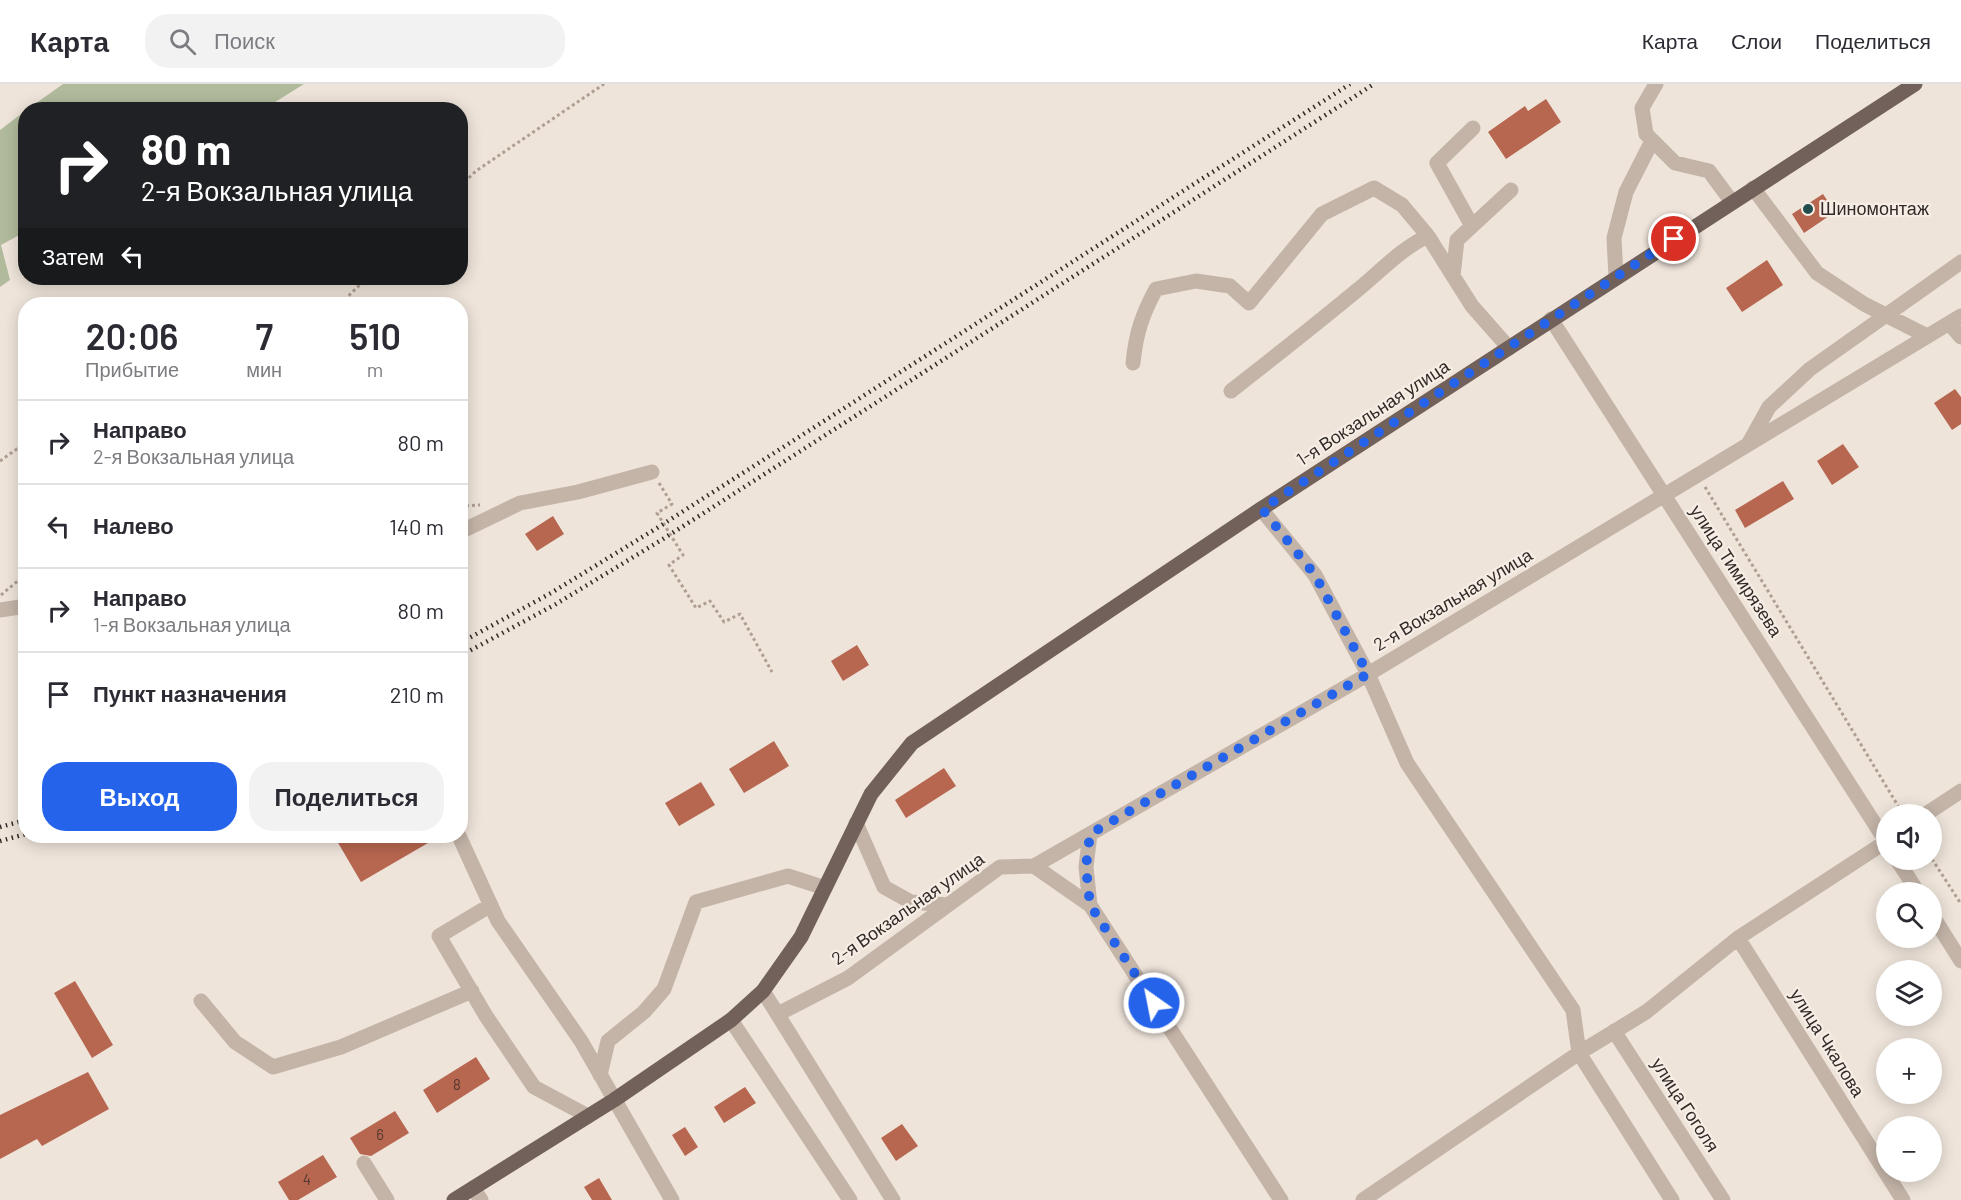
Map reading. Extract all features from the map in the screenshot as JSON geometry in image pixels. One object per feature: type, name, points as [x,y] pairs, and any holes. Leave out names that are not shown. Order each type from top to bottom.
[{"type":"main road","name":"1-я Вокзальная улица","points":[[731,1020],[763,991],[801,937],[871,794],[912,743],[1262,509],[1915,84]]},
{"type":"main road","points":[[454,1200],[477,1194],[731,1020]]},
{"type":"street","points":[[1656,84],[1642,108],[1646,134],[1675,163],[1709,171],[1732,202]]},
{"type":"street","points":[[1472,226],[1437,163],[1473,128]]},
{"type":"street","points":[[1616,277],[1614,238],[1626,192],[1652,141]]},
{"type":"street","points":[[1133,363],[1142,315],[1156,289],[1196,281],[1230,286],[1249,303],[1322,214],[1374,188],[1402,205],[1428,236],[1472,306],[1509,348]]},
{"type":"street","points":[[1753,189],[1817,273],[1864,304],[1927,336]]},
{"type":"street","points":[[1454,276],[1457,240],[1512,190]]},
{"type":"street","points":[[1231,391],[1363,286],[1408,246],[1428,236]]},
{"type":"street","points":[[1749,444],[1769,407],[1810,369],[1961,262]]},
{"type":"street","name":"улица Тимирязева","points":[[1551,320],[1876,825]]},
{"type":"street","points":[[1955,320],[1961,337]]},
{"type":"street","name":"2-я Вокзальная улица","points":[[778,1014],[848,978],[1000,867],[1034,866],[1090,834],[1368,674],[1955,320]]},
{"type":"street","points":[[468,528],[520,503],[578,492],[652,472]]},
{"type":"street","points":[[1262,509],[1315,575],[1368,674],[1407,763],[1574,1010],[1579,1053],[1672,1200]]},
{"type":"street","points":[[0,610],[18,607]]},
{"type":"street","points":[[1941,804],[1961,791]]},
{"type":"street","points":[[856,823],[884,887],[911,902],[947,905]]},
{"type":"street","points":[[1090,834],[1086,867],[1090,905]]},
{"type":"street","points":[[462,843],[498,921],[581,1041],[672,1200]]},
{"type":"street","points":[[1363,1200],[1579,1053],[1646,1012],[1738,938],[1876,849]]},
{"type":"street","points":[[1034,866],[1090,905],[1281,1200]]},
{"type":"street","points":[[600,1074],[608,1041],[644,1012],[664,989],[696,902],[788,876],[825,888]]},
{"type":"street","points":[[491,905],[439,936],[534,1087],[588,1116]]},
{"type":"street","points":[[1942,931],[1961,961]]},
{"type":"street","name":"улица Чкалова","points":[[1738,938],[1903,1200]]},
{"type":"street","points":[[201,1001],[235,1042],[273,1067],[341,1047],[472,991]]},
{"type":"street","points":[[763,991],[893,1200]]},
{"type":"street","points":[[731,1020],[850,1200]]},
{"type":"street","name":"улица Гоголя","points":[[1614,1031],[1723,1200]]},
{"type":"street","points":[[364,1163],[387,1200]]},
{"type":"path","points":[[468,178],[604,84]]},
{"type":"path","points":[[348,297],[360,285]]},
{"type":"path","points":[[0,461],[18,449]]},
{"type":"path","points":[[652,472],[672,504],[657,513],[683,555],[669,565],[696,608],[710,601],[724,622],[740,614],[772,672]]},
{"type":"path","points":[[1698,475],[1898,804]]},
{"type":"path","points":[[0,596],[18,581]]},
{"type":"path","points":[[1939,870],[1961,904]]},
{"type":"green space","points":[[63,84],[304,84],[275,102],[38,102]]},
{"type":"green space","points":[[18,116],[18,236],[1,245],[10,280],[0,287],[0,130]]},
{"type":"building","points":[[1546,99],[1561,122],[1506,159],[1488,132],[1525,106],[1528,111]]},
{"type":"building","points":[[1823,194],[1835,212],[1804,233],[1792,214]]},
{"type":"building","points":[[1767,260],[1783,285],[1742,312],[1726,288]]},
{"type":"building","points":[[1955,389],[1961,397],[1961,424],[1952,430],[1934,403]]},
{"type":"building","points":[[1843,444],[1859,467],[1832,485],[1817,461]]},
{"type":"building","points":[[1783,481],[1794,499],[1745,528],[1735,510]]},
{"type":"building","points":[[553,516],[564,534],[537,551],[525,534]]},
{"type":"building","points":[[857,645],[869,665],[843,681],[831,661]]},
{"type":"building","points":[[774,741],[789,766],[744,793],[729,769]]},
{"type":"building","points":[[944,768],[956,786],[906,818],[895,800]]},
{"type":"building","points":[[701,782],[715,805],[679,826],[665,803]]},
{"type":"building","points":[[338,843],[428,843],[361,882]]},
{"type":"building","points":[[75,981],[113,1045],[92,1058],[54,993]]},
{"type":"building","points":[[476,1057],[490,1079],[437,1113],[423,1090]]},
{"type":"building","points":[[88,1072],[109,1109],[42,1146],[37,1139],[0,1159],[0,1115]]},
{"type":"building","points":[[745,1087],[756,1103],[724,1123],[714,1107]]},
{"type":"building","points":[[395,1111],[409,1133],[371,1156],[360,1154],[350,1138]]},
{"type":"building","points":[[902,1124],[918,1146],[896,1161],[881,1138]]},
{"type":"building","points":[[685,1127],[698,1147],[685,1156],[672,1135]]},
{"type":"building","points":[[323,1155],[337,1177],[298,1200],[289,1200],[278,1182]]},
{"type":"building","points":[[599,1178],[612,1200],[592,1200],[584,1187]]},
{"type":"railway","points":[[468,639],[551,593],[657,528],[1350,84]]},
{"type":"railway","points":[[468,652],[556,604],[663,539],[1374,84]]},
{"type":"railway","points":[[0,827],[18,822]]},
{"type":"railway","points":[[0,841],[18,836]]},
{"type":"place","name":"Шиномонтаж","points":[[1808,209]]},
{"type":"route","points":[[1154,1003],[1090,905],[1086,867],[1090,834],[1368,674],[1315,575],[1262,509],[1674,239]]}]
